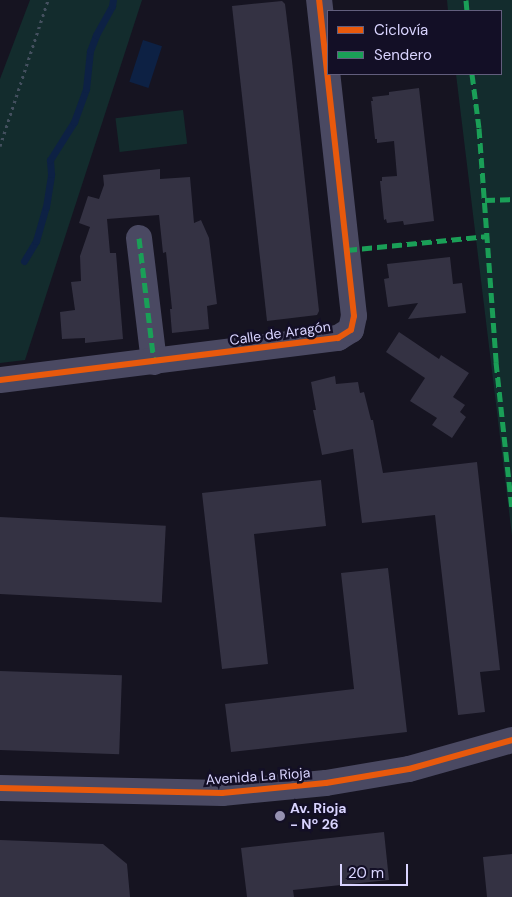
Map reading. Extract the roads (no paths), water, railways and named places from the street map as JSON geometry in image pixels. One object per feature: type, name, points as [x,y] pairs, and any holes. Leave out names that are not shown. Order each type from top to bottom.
[{"type":"street","name":"Calle de Aragón","points":[[319,0],[327,72]]},
{"type":"street","name":"Calle de Aragón","points":[[0,380],[338,338],[351,330],[354,316],[327,75]]},
{"type":"street","points":[[139,238],[154,362]]},
{"type":"street","name":"Avenida La Rioja","points":[[0,788],[222,793],[326,783],[409,769],[512,740]]},
{"type":"water","points":[[143,40],[162,46],[148,88],[129,82]]},
{"type":"waterway","points":[[24,261],[36,241],[46,207],[51,174],[50,160],[74,122],[86,89],[90,51],[96,35],[112,6],[113,0]]},
{"type":"place","name":"Av. Rioja - Nº 26","points":[[280,816]]}]
